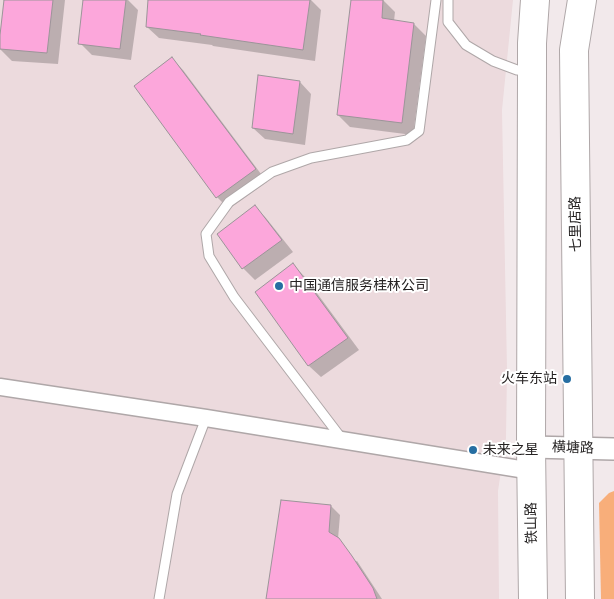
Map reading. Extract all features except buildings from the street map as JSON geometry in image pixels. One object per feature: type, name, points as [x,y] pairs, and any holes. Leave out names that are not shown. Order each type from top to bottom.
[{"type":"highway","points":[[532,459],[532,43],[535,0]]},
{"type":"highway","name":"七里店路","points":[[579,448],[574,50],[582,0]]},
{"type":"highway","points":[[579,448],[580,599]]},
{"type":"highway","name":"铁山路","points":[[532,459],[533,599]]},
{"type":"street","points":[[0,387],[343,441],[532,459]]},
{"type":"street","name":"横塘路","points":[[532,459],[579,448],[614,449]]},
{"type":"lane","points":[[343,441],[234,297],[209,256],[206,234],[229,202],[272,172],[311,158],[406,140],[420,131],[436,0]]},
{"type":"lane","points":[[448,0],[448,22],[466,45],[493,61],[517,70],[532,71]]},
{"type":"lane","points":[[432,32],[448,22]]},
{"type":"lane","points":[[158,599],[177,494],[206,418]]},
{"type":"shaded area","points":[[0,0],[513,0],[502,110],[507,370],[506,438],[498,491],[499,599],[0,599]]},
{"type":"shaded area","points":[[614,491],[614,599],[601,599],[599,503],[609,493]]},
{"type":"place","name":"中国通信服务桂林公司","points":[[279,286]]},
{"type":"place","name":"火车东站","points":[[567,379]]},
{"type":"place","name":"未来之星","points":[[473,450]]}]
